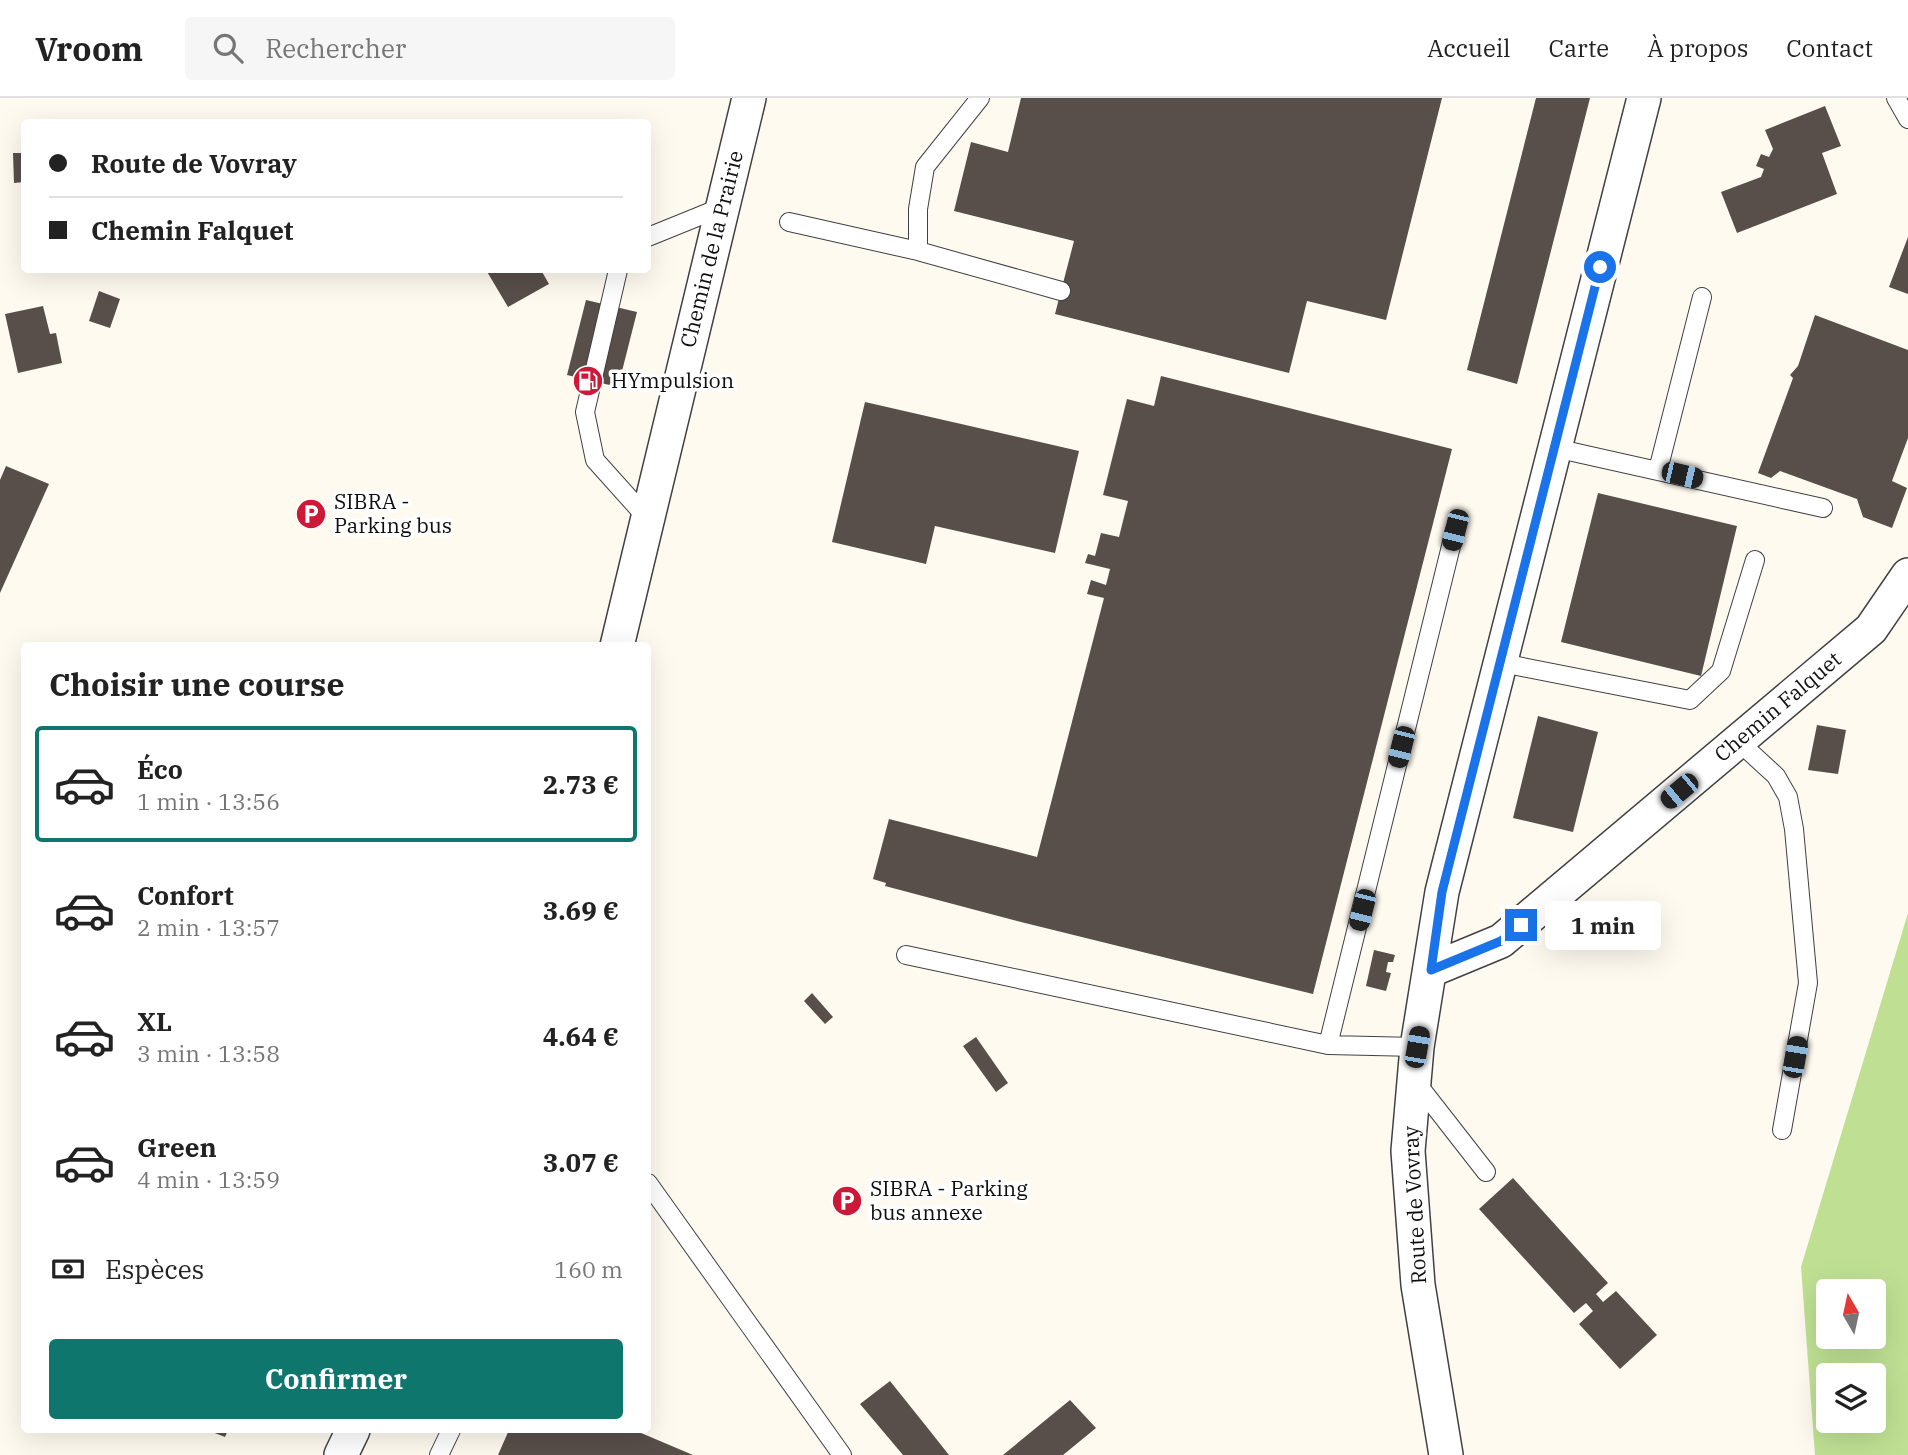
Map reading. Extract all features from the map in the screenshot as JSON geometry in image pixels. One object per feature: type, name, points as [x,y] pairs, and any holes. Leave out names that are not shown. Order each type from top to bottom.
[{"type":"street","name":"Chemin de la Prairie","points":[[618,642],[748,98]]},
{"type":"street","name":"Route de Vovray","points":[[1446,1455],[1418,1285],[1408,1151],[1415,1063],[1442,892],[1644,98]]},
{"type":"street","name":"Chemin Falquet","points":[[1431,970],[1501,941],[1871,629],[1908,575]]},
{"type":"street","points":[[341,1455],[352,1433]]},
{"type":"lane","points":[[918,251],[918,209],[925,167],[980,98]]},
{"type":"lane","points":[[1896,98],[1908,119]]},
{"type":"lane","points":[[651,236],[722,207]]},
{"type":"lane","points":[[789,222],[918,251],[1061,291]]},
{"type":"lane","points":[[617,273],[585,412],[595,460],[647,518]]},
{"type":"lane","points":[[1658,470],[1702,297]]},
{"type":"lane","points":[[1555,447],[1823,508]]},
{"type":"lane","points":[[1328,1045],[1455,530]]},
{"type":"lane","points":[[1502,663],[1690,700],[1721,671],[1755,560]]},
{"type":"lane","points":[[1871,629],[1908,601]]},
{"type":"lane","points":[[1738,741],[1776,776],[1788,797],[1794,829],[1808,983],[1782,1130]]},
{"type":"lane","points":[[906,955],[1415,1063],[1486,1172]]},
{"type":"lane","points":[[651,1187],[842,1455]]},
{"type":"lane","points":[[439,1455],[449,1433]]},
{"type":"green space","points":[[1908,913],[1908,1455],[1815,1455],[1801,1267]]},
{"type":"building","points":[[1021,98],[1442,98],[1386,320],[1307,301],[1289,373],[1055,314],[1074,241],[954,211],[971,142],[1008,152]]},
{"type":"building","points":[[1536,98],[1590,98],[1517,384],[1467,370]]},
{"type":"building","points":[[1825,106],[1841,146],[1822,153],[1837,194],[1737,233],[1721,192],[1761,177],[1764,169],[1756,166],[1761,154],[1769,157],[1773,149],[1765,130]]},
{"type":"building","points":[[13,153],[21,153],[21,182],[14,183]]},
{"type":"building","points":[[1908,237],[1908,294],[1889,287]]},
{"type":"building","points":[[488,273],[543,273],[549,284],[508,307]]},
{"type":"building","points":[[99,291],[120,299],[110,328],[89,321]]},
{"type":"building","points":[[586,300],[637,312],[618,387],[567,375]]},
{"type":"building","points":[[43,306],[50,334],[56,333],[62,363],[18,373],[5,314]]},
{"type":"building","points":[[1815,315],[1908,350],[1908,438],[1892,481],[1907,488],[1892,528],[1863,517],[1857,499],[1780,471],[1771,478],[1758,473],[1793,378],[1790,375],[1798,366]]},
{"type":"building","points":[[1161,376],[1452,449],[1313,994],[1021,922],[885,886],[886,883],[873,879],[889,819],[1037,857],[1104,598],[1087,594],[1091,580],[1106,585],[1110,569],[1085,563],[1088,554],[1095,556],[1101,533],[1119,537],[1128,501],[1103,495],[1127,399],[1154,406]]},
{"type":"building","points":[[865,402],[1079,451],[1055,553],[935,526],[926,564],[832,542]]},
{"type":"building","points":[[6,466],[49,484],[0,593],[0,480]]},
{"type":"building","points":[[1598,493],[1737,526],[1701,676],[1561,642]]},
{"type":"building","points":[[1538,716],[1598,732],[1573,832],[1513,818]]},
{"type":"building","points":[[1817,725],[1846,730],[1838,774],[1808,770]]},
{"type":"building","points":[[1374,950],[1395,955],[1393,962],[1388,962],[1386,972],[1391,973],[1386,991],[1366,986]]},
{"type":"building","points":[[812,993],[833,1017],[825,1024],[804,1001]]},
{"type":"building","points":[[976,1037],[1008,1083],[996,1092],[963,1046]]},
{"type":"building","points":[[1513,1178],[1608,1283],[1596,1294],[1603,1302],[1616,1291],[1657,1335],[1620,1369],[1579,1324],[1593,1311],[1586,1303],[1574,1313],[1479,1209]]},
{"type":"building","points":[[890,1381],[949,1455],[903,1455],[860,1404]]},
{"type":"building","points":[[1070,1400],[1096,1428],[1063,1455],[1003,1455]]},
{"type":"building","points":[[508,1433],[641,1433],[693,1455],[498,1455]]},
{"type":"place","name":"HYmpulsion","points":[[588,381]]},
{"type":"place","name":"SIBRA - Parking bus","points":[[311,514]]},
{"type":"place","name":"SIBRA - Parking bus annexe","points":[[847,1201]]},
{"type":"route","points":[[1521,925],[1501,941],[1431,970],[1442,892],[1600,267]]}]
